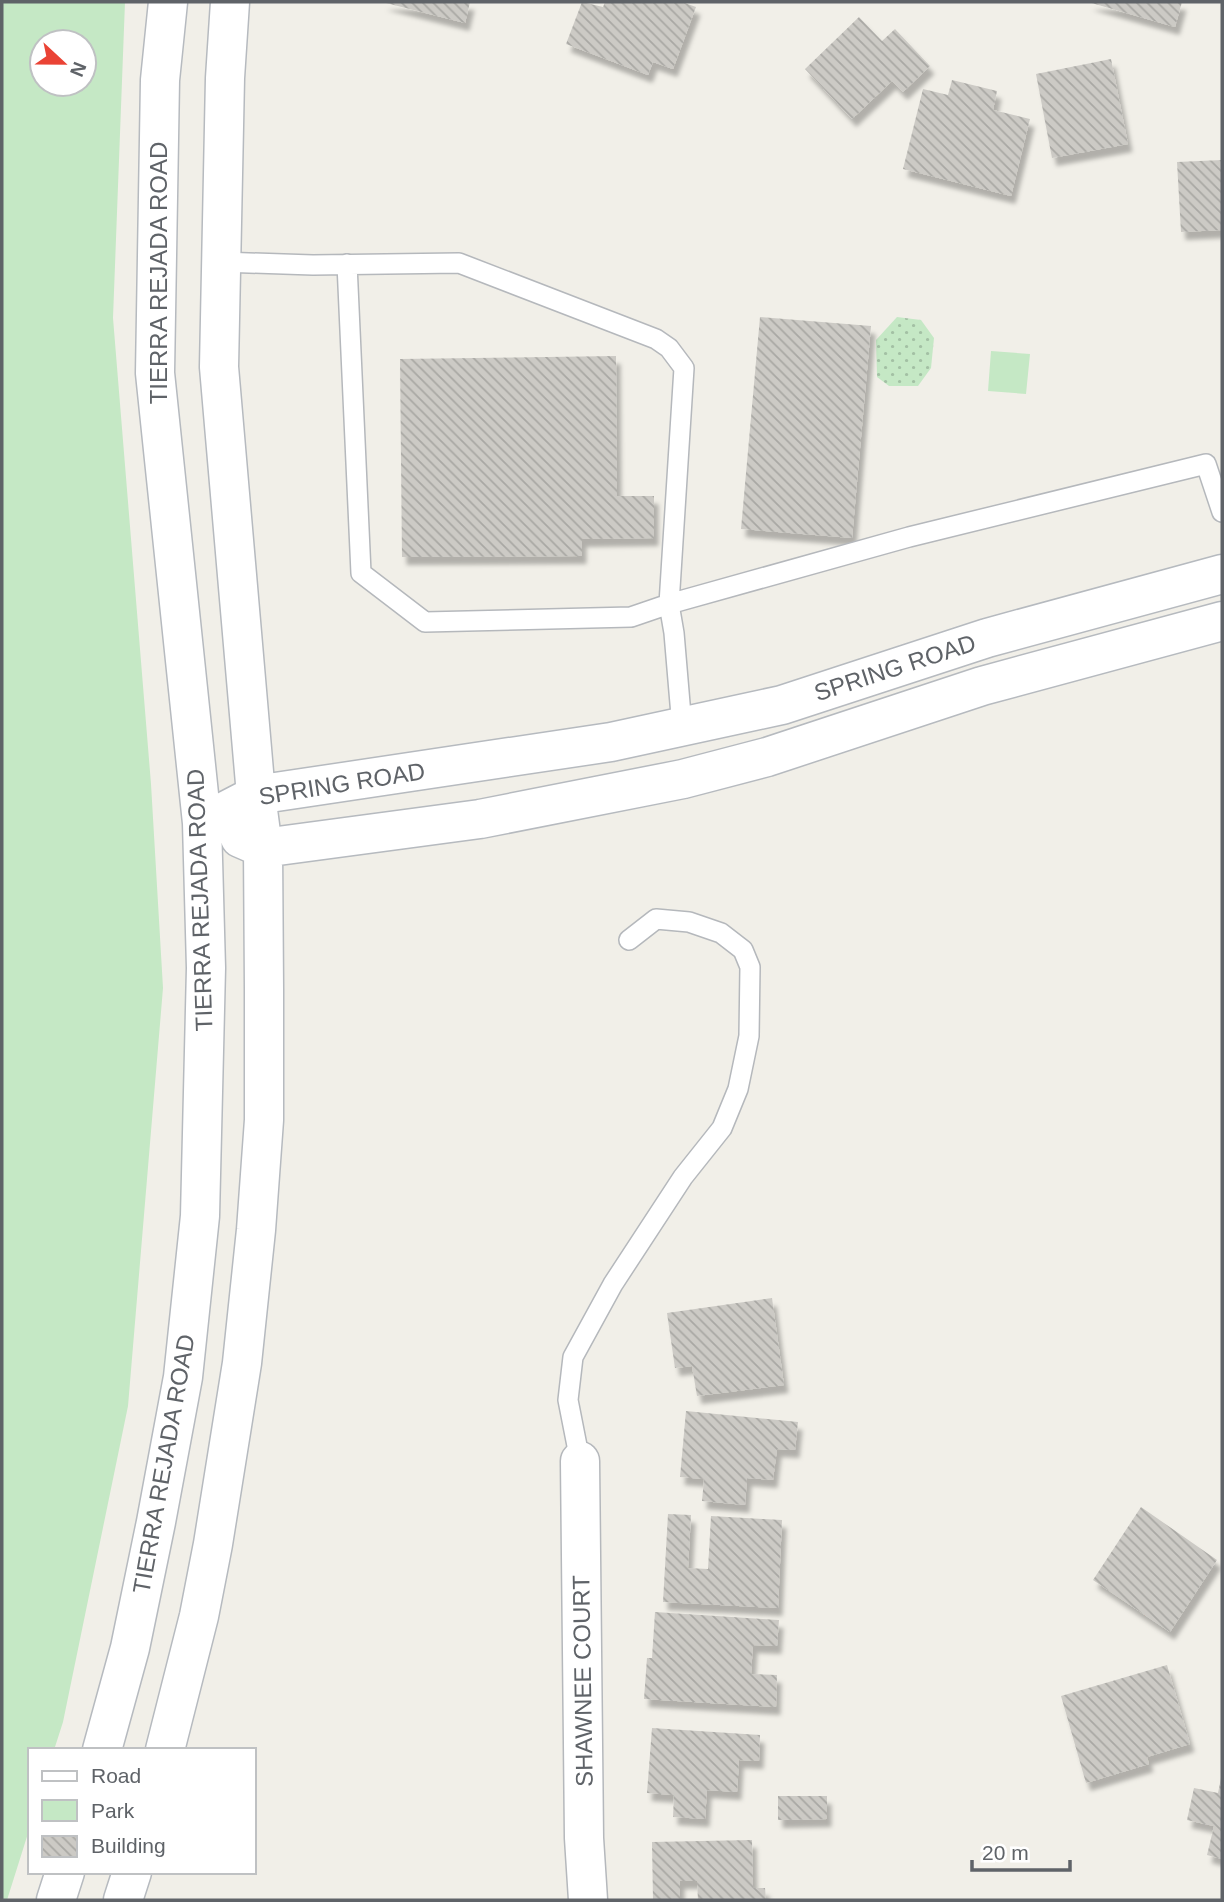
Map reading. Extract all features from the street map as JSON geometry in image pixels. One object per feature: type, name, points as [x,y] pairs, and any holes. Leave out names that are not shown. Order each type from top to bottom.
[{"type":"main road","name":"TIERRA REJADA ROAD","points":[[103,1748],[130,1647],[183,1377],[201,1216],[206,968],[202,823],[155,373],[160,80],[168,2]]},
{"type":"main road","points":[[165,1748],[204,1592],[242,1363],[264,1120],[263,848],[256,795],[219,367],[225,78],[230,2]]},
{"type":"main road","name":"SPRING ROAD","points":[[202,823],[256,795],[611,742],[782,705],[987,638],[1222,574]]},
{"type":"main road","name":"SPRING ROAD","points":[[202,823],[263,848],[480,819],[683,779],[767,757],[982,686],[1222,621]]},
{"type":"main road","name":"SHAWNEE COURT","points":[[580,1461],[584,1838],[588,1900]]},
{"type":"main road","points":[[56,1900],[64,1874]]},
{"type":"main road","points":[[123,1900],[131,1874]]},
{"type":"lane","points":[[221,262],[459,263],[656,339],[669,348],[684,368],[669,604],[682,727]]},
{"type":"lane","points":[[347,264],[361,573],[425,622],[631,617],[909,537],[1206,464],[1222,512]]},
{"type":"lane","points":[[580,1461],[568,1400],[573,1357],[613,1284],[683,1177],[722,1129],[738,1089],[749,1036],[750,967],[743,950],[721,933],[689,922],[656,919],[629,940]]},
{"type":"green space","points":[[2,2],[125,2],[113,318],[151,784],[163,988],[128,1406],[63,1722],[55,1748],[28,1748],[28,1833],[7,1900],[2,1900]]},
{"type":"green space","points":[[897,317],[921,320],[934,338],[931,368],[918,386],[889,386],[877,377],[876,340]]},
{"type":"green space","points":[[991,351],[1030,354],[1026,394],[988,391]]},
{"type":"building","points":[[382,2],[470,2],[465,23]]},
{"type":"building","points":[[582,2],[603,7],[605,2],[682,2],[696,7],[673,69],[653,62],[648,75],[566,44]]},
{"type":"building","points":[[1088,2],[1182,2],[1175,27]]},
{"type":"building","points":[[859,17],[882,41],[895,29],[930,66],[903,92],[892,81],[852,119],[805,69]]},
{"type":"building","points":[[1111,59],[1128,144],[1052,158],[1036,74]]},
{"type":"building","points":[[952,80],[997,91],[993,110],[1030,119],[1011,196],[903,169],[923,89],[948,95]]},
{"type":"building","points":[[1222,160],[1222,230],[1181,232],[1177,162]]},
{"type":"building","points":[[760,317],[871,326],[852,538],[741,529]]},
{"type":"building","points":[[616,356],[617,496],[654,496],[654,538],[582,539],[582,556],[402,557],[400,359]]},
{"type":"building","points":[[772,1298],[784,1385],[697,1396],[692,1366],[675,1368],[667,1313]]},
{"type":"building","points":[[686,1411],[798,1422],[795,1450],[777,1449],[773,1480],[747,1478],[745,1505],[702,1501],[704,1479],[680,1477]]},
{"type":"building","points":[[1141,1507],[1217,1560],[1170,1632],[1093,1580]]},
{"type":"building","points":[[668,1514],[691,1515],[688,1568],[708,1569],[711,1516],[782,1520],[778,1608],[663,1602]]},
{"type":"building","points":[[655,1612],[779,1620],[777,1646],[753,1645],[751,1674],[777,1675],[776,1707],[644,1699],[647,1658],[652,1658]]},
{"type":"building","points":[[1167,1665],[1190,1744],[1147,1757],[1149,1764],[1086,1783],[1061,1696]]},
{"type":"building","points":[[652,1728],[760,1735],[759,1761],[739,1760],[737,1792],[707,1790],[705,1819],[673,1817],[674,1795],[647,1793]]},
{"type":"building","points":[[1221,1778],[1222,1859],[1207,1855],[1214,1826],[1187,1820],[1194,1788],[1218,1793]]},
{"type":"building","points":[[778,1796],[827,1796],[827,1819],[778,1820]]},
{"type":"building","points":[[752,1840],[753,1888],[765,1888],[766,1900],[698,1900],[697,1881],[680,1881],[680,1900],[653,1900],[652,1842]]}]
